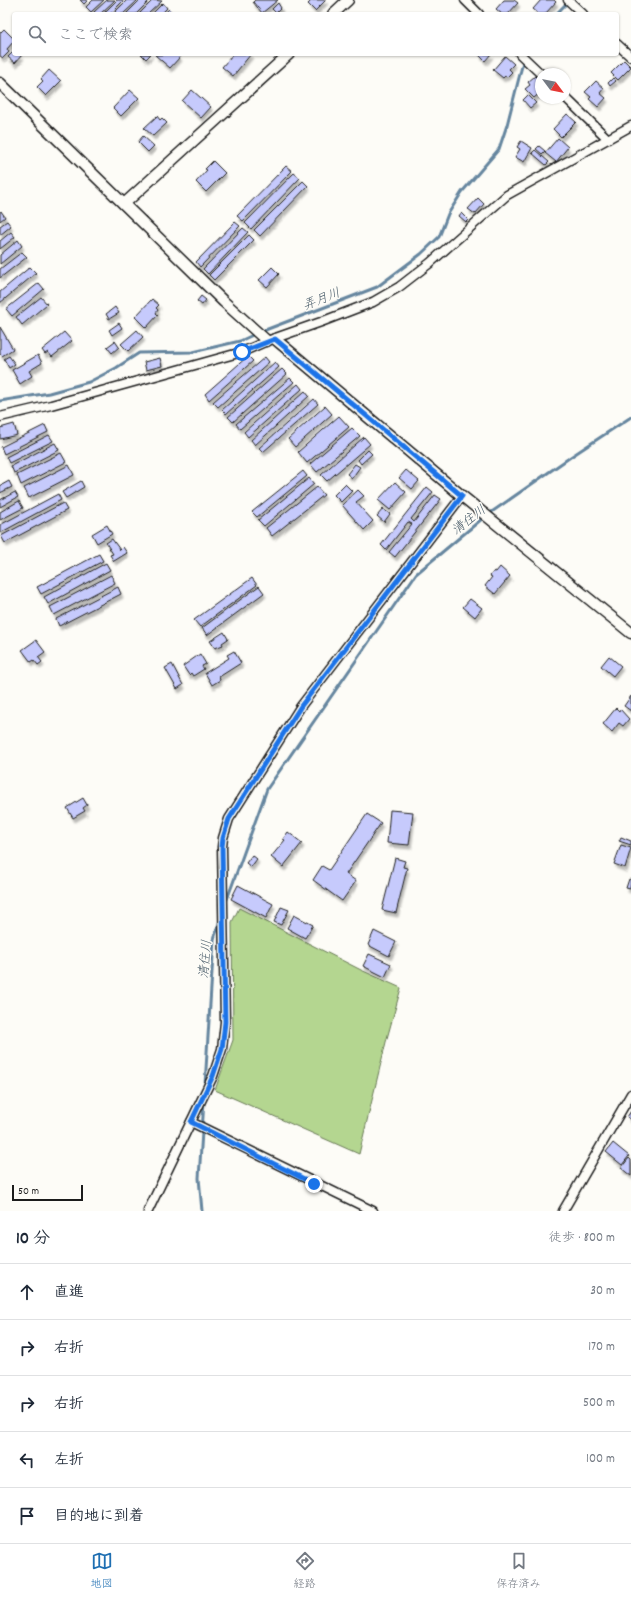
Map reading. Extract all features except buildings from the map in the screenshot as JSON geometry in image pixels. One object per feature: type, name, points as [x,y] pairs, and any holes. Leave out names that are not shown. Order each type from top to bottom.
[{"type":"street","points":[[335,12],[348,0]]},
{"type":"street","points":[[465,0],[477,12]]},
{"type":"street","points":[[570,2],[582,12]]},
{"type":"street","points":[[619,46],[631,57]]},
{"type":"street","points":[[124,204],[287,56]]},
{"type":"street","points":[[522,56],[535,68]]},
{"type":"street","points":[[0,83],[224,302],[631,633]]},
{"type":"street","points":[[571,103],[608,139]]},
{"type":"street","points":[[0,416],[51,405],[242,352],[373,302],[398,287],[430,263],[507,195],[631,126]]},
{"type":"street","points":[[148,1211],[213,1076],[222,1049],[224,1029],[222,847],[223,838],[229,819],[301,706],[462,496]]},
{"type":"street","points":[[563,1211],[631,1094]]},
{"type":"street","points":[[191,1122],[372,1211]]},
{"type":"green space","points":[[239,908],[361,970],[401,988],[386,1042],[359,1154],[215,1090],[233,1040],[232,922]]},
{"type":"waterway","name":"弄月川","points":[[558,12],[569,1]]},
{"type":"waterway","name":"弄月川","points":[[260,332],[377,287],[421,254],[439,237],[448,214],[462,192],[499,149],[507,125],[524,58]]},
{"type":"waterway","name":"弄月川","points":[[0,401],[49,393],[89,382],[116,368],[139,353],[193,352],[240,341],[255,334]]},
{"type":"waterway","name":"清住川","points":[[226,902],[267,789],[416,574],[483,518],[631,417]]},
{"type":"waterway","name":"清住川","points":[[205,1085],[214,939],[220,920]]},
{"type":"waterway","name":"清住川","points":[[202,1211],[199,1178],[204,1101]]},
{"type":"route","points":[[242,352],[275,339],[462,496],[301,706],[229,819],[223,838],[225,1022],[222,1049],[213,1076],[191,1122],[314,1184]]}]
